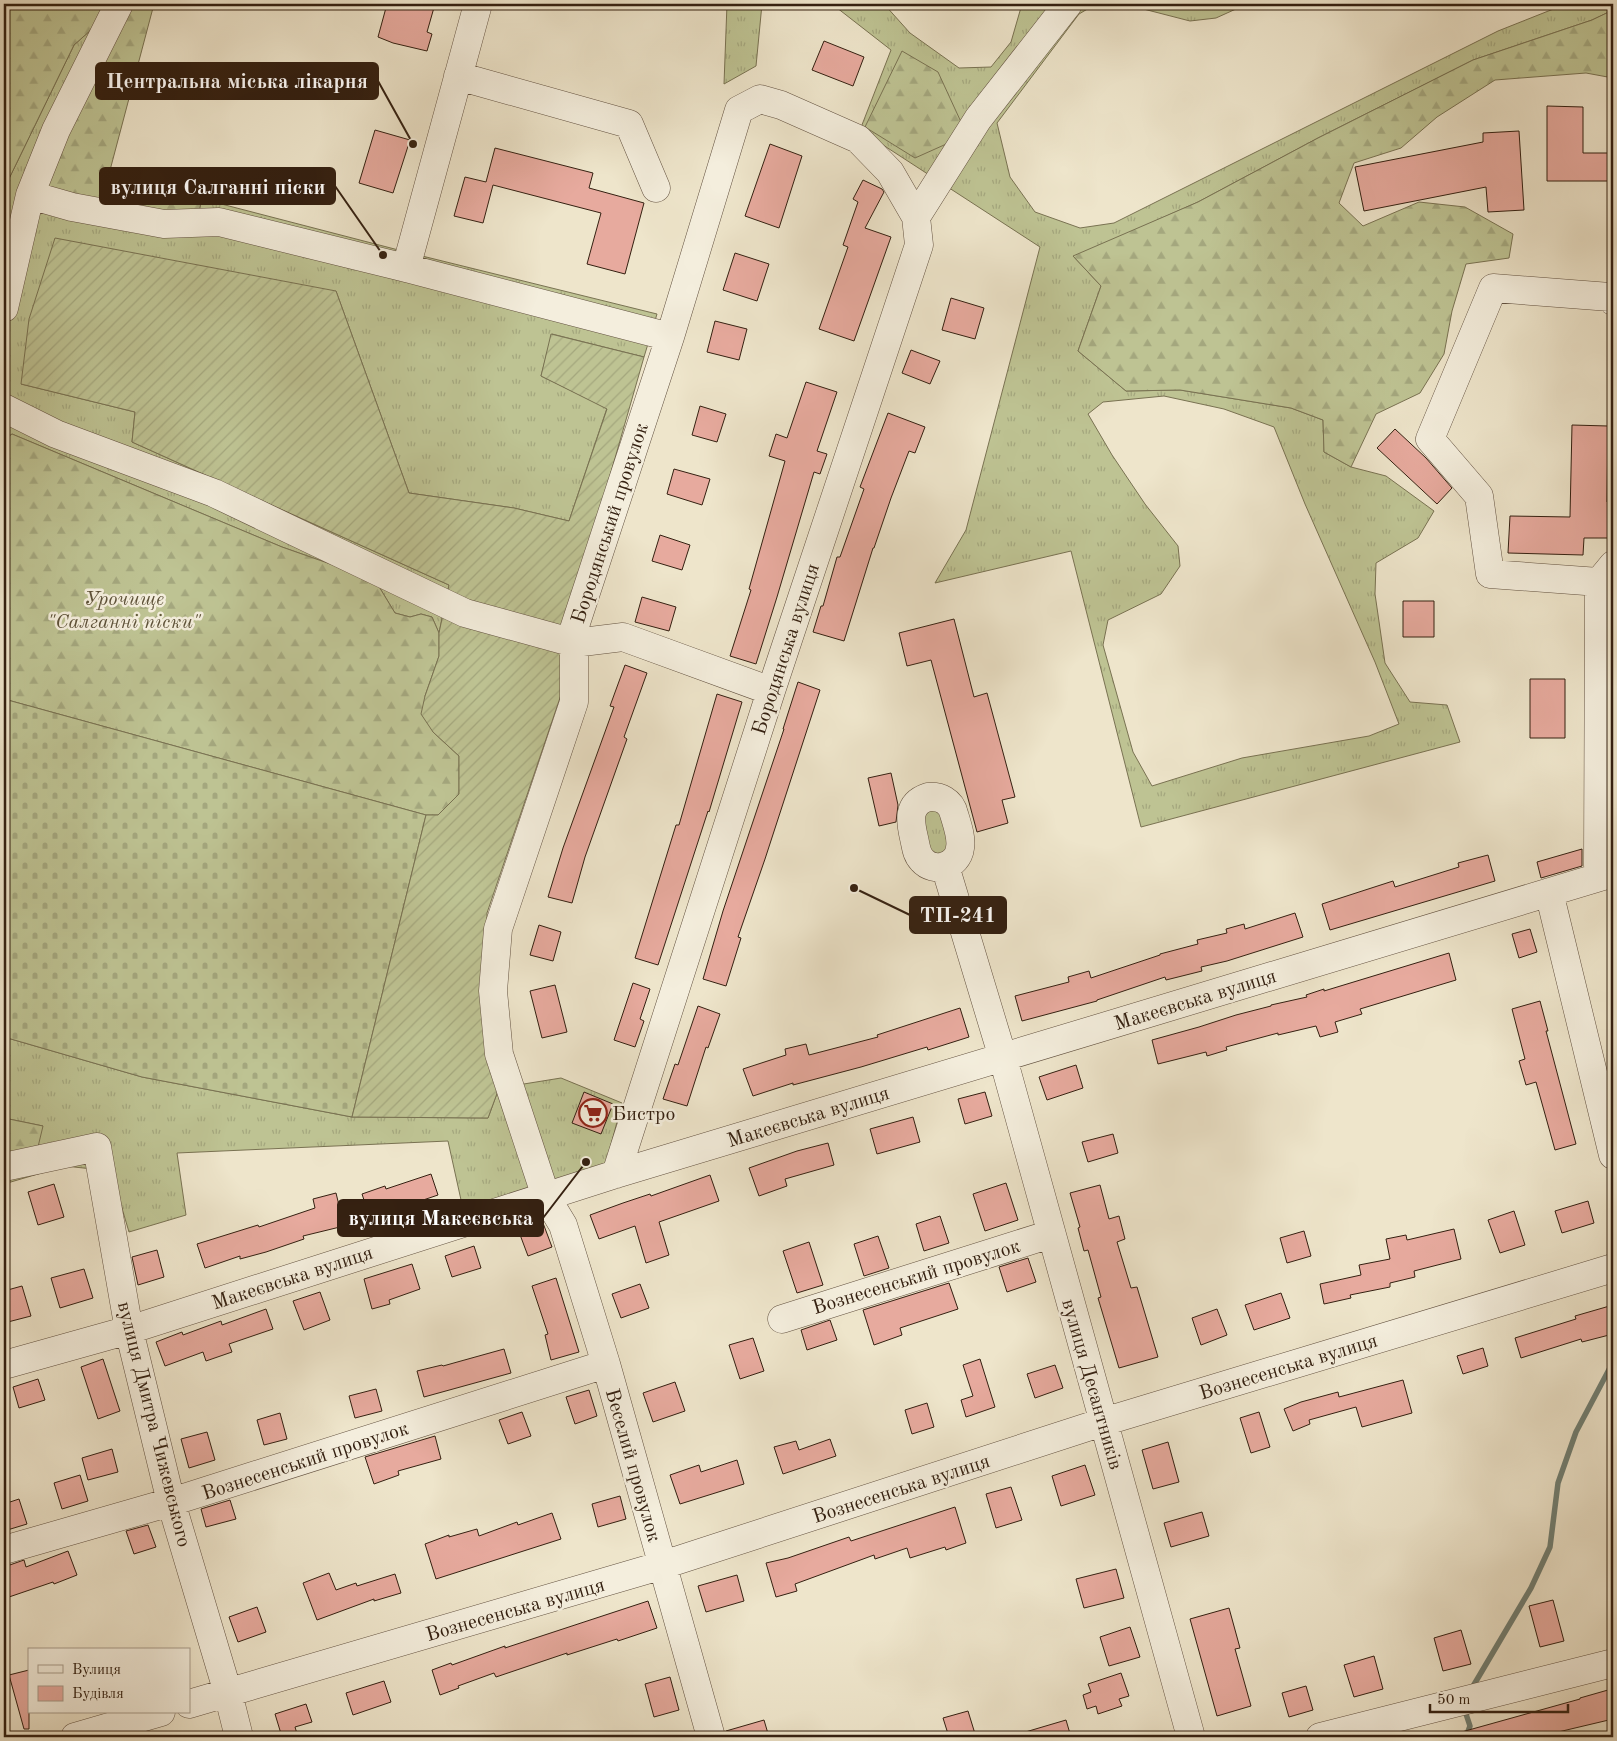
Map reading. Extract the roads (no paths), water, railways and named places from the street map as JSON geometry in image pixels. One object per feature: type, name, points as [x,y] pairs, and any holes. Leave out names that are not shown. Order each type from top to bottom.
[{"type":"street","points":[[4,308],[30,195],[56,130],[119,4]]},
{"type":"street","points":[[406,268],[478,4]]},
{"type":"street","points":[[916,217],[978,119],[1068,4]]},
{"type":"street","points":[[458,76],[628,124],[656,188]]},
{"type":"street","name":"Бородянський провулок","points":[[546,1196],[499,1054],[493,990],[498,929],[574,702],[574,629],[670,336],[739,110],[760,99],[780,105],[858,139]]},
{"type":"street","name":"Бородянська вулиця","points":[[616,1174],[771,691],[919,245],[916,217],[890,172],[858,139]]},
{"type":"street","points":[[30,195],[72,206],[164,224],[219,222],[670,336]]},
{"type":"street","points":[[1606,875],[1598,865],[1606,574],[1490,574],[1479,496],[1430,439],[1493,288],[1612,300]]},
{"type":"street","points":[[4,408],[56,434],[214,493],[465,613],[574,643],[623,637],[771,691]]},
{"type":"street","name":"вулиця Десантників","points":[[944,866],[995,1031],[1191,1737]]},
{"type":"street","name":"Макеєвська вулиця","points":[[4,1365],[129,1330],[616,1174],[1606,875]]},
{"type":"street","points":[[1549,892],[1613,1155]]},
{"type":"street","name":"вулиця Дмитра Чижевського","points":[[4,1167],[57,1154],[97,1147],[129,1330],[171,1502],[228,1693],[239,1737]]},
{"type":"street","name":"Веселий провулок","points":[[546,1196],[563,1225],[606,1364],[711,1737]]},
{"type":"street","name":"Вознесенський провулок","points":[[782,1319],[1051,1234]]},
{"type":"street","name":"Вознесенська вулиця","points":[[190,1704],[663,1565],[1103,1422],[1613,1268]]},
{"type":"street","name":"Вознесенський провулок","points":[[4,1550],[171,1502],[606,1364]]},
{"type":"street","points":[[1320,1737],[1613,1663]]},
{"type":"street","points":[[75,1737],[154,1714]]},
{"type":"waterway","points":[[1472,1688],[1531,1588],[1550,1547],[1558,1483],[1576,1432],[1613,1362]]},
{"type":"waterway","points":[[1465,1711],[1470,1726],[1466,1737]]},
{"type":"place","name":"Центральна міська лікарня","points":[[413,144]]},
{"type":"place","name":"вулиця Салганні піски","points":[[383,255]]},
{"type":"place","name":"ТП-241","points":[[854,888]]},
{"type":"place","name":"Бистро","points":[[593,1113]]},
{"type":"place","name":"вулиця Макеєвська","points":[[586,1162]]},
{"type":"park label","name":"Урочище \"Салганні піски\"","points":[[124,610]]}]
